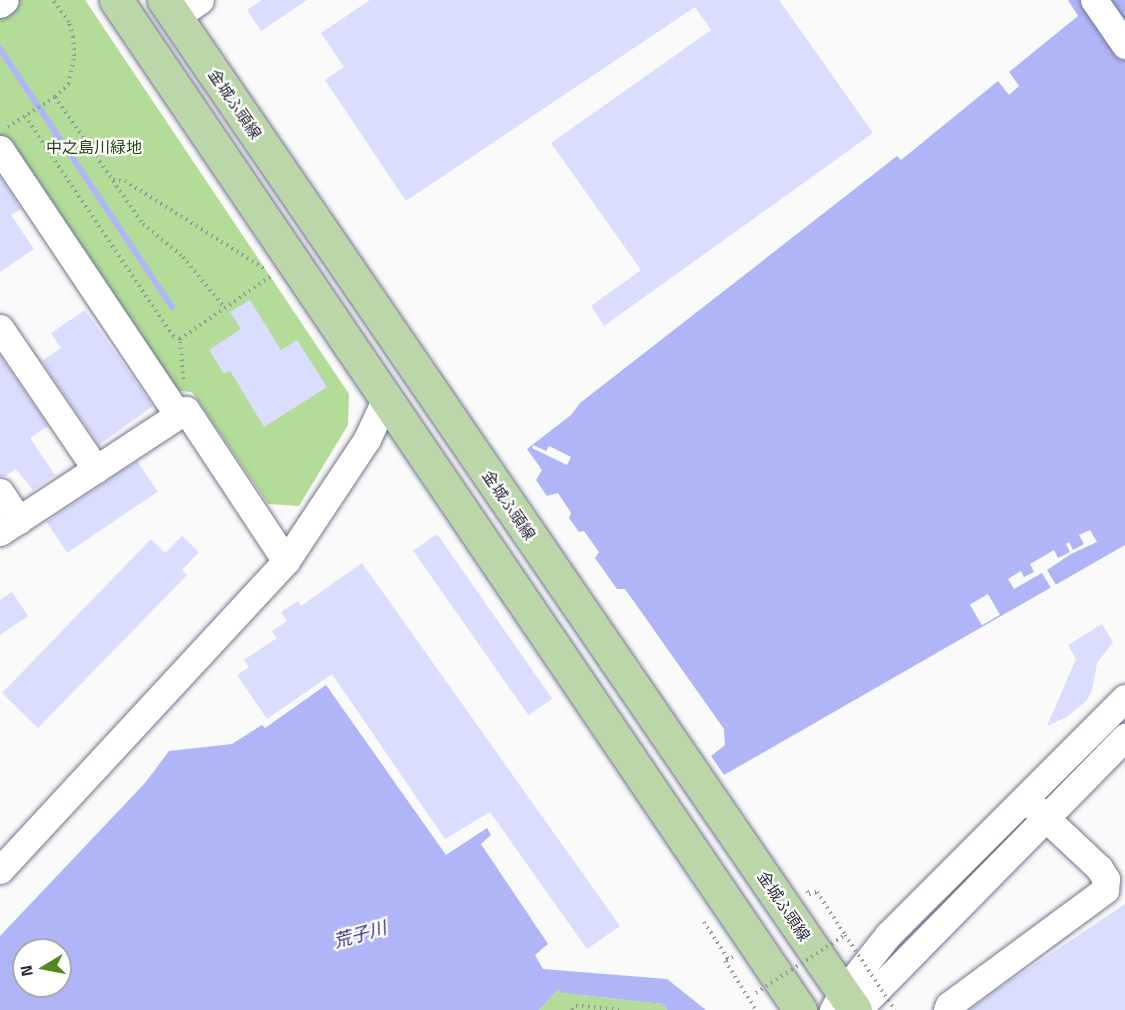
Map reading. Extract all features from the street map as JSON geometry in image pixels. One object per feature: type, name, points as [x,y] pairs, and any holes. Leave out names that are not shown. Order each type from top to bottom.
[{"type":"main road","points":[[116,0],[800,1010]]},
{"type":"main road","name":"金城ふ頭線","points":[[179,6],[847,1005]]},
{"type":"street","points":[[0,3],[5,0]]},
{"type":"street","points":[[1094,0],[1125,45]]},
{"type":"street","points":[[0,149],[286,561]]},
{"type":"street","points":[[0,328],[96,469]]},
{"type":"street","points":[[0,870],[286,561],[367,440],[386,398]]},
{"type":"street","points":[[0,492],[9,526],[182,412]]},
{"type":"street","points":[[1035,808],[1125,698]]},
{"type":"street","points":[[847,1005],[888,935],[1035,808],[1125,737]]},
{"type":"street","points":[[947,1010],[949,1005],[1105,890],[1106,879],[1112,869],[1035,808]]},
{"type":"path","points":[[0,132],[56,97],[69,84],[74,56],[69,22],[53,0]]},
{"type":"path","points":[[56,97],[143,224],[183,257],[225,308]]},
{"type":"path","points":[[28,115],[172,336],[180,339]]},
{"type":"path","points":[[113,180],[125,181],[273,274],[180,339]]},
{"type":"path","points":[[180,339],[182,412]]},
{"type":"path","points":[[804,886],[809,894],[817,892],[895,1010]]},
{"type":"path","points":[[704,922],[728,959]]},
{"type":"path","points":[[750,984],[756,993],[845,935]]},
{"type":"path","points":[[728,959],[732,957],[738,966]]},
{"type":"path","points":[[728,959],[725,961],[756,1010]]},
{"type":"path","points":[[572,1010],[576,1006],[623,1010]]},
{"type":"green space","name":"中之島川緑地","points":[[0,0],[85,0],[349,394],[348,425],[299,506],[268,504],[192,392],[169,390],[0,140]]},
{"type":"green space","points":[[558,990],[563,993],[663,1004],[667,1010],[539,1010]]},
{"type":"water","points":[[1068,0],[1125,0],[1125,545],[724,775],[711,756],[725,745],[724,729],[625,589],[617,589],[595,558],[599,552],[584,531],[579,532],[569,518],[571,513],[558,493],[547,496],[536,480],[542,470],[527,449],[571,415],[580,403],[897,156],[901,160],[998,81],[1009,95],[1019,86],[1009,72],[1078,16]]},
{"type":"water","name":"荒子川","points":[[326,685],[446,855],[487,828],[491,835],[481,844],[548,944],[535,955],[543,969],[667,979],[706,1010],[667,1010],[663,1004],[563,993],[558,990],[539,1010],[0,1010],[0,936],[145,783],[169,751],[232,744],[262,725],[265,728]]},
{"type":"pier","points":[[533,445],[546,451],[549,446],[571,457],[567,465],[532,448]]},
{"type":"pier","points":[[1090,530],[1097,542],[1071,554],[1047,570],[1056,585],[1051,588],[1042,573],[1014,589],[1008,579],[1021,571],[1024,577],[1034,572],[1030,564],[1054,550],[1058,558],[1070,552],[1066,544],[1069,542],[1073,550],[1084,544],[1079,535]]},
{"type":"pier","points":[[988,594],[1000,615],[982,625],[970,604]]},
{"type":"building","points":[[262,0],[307,0],[261,31],[247,10]]},
{"type":"building","points":[[370,0],[779,0],[873,133],[604,326],[591,306],[641,270],[551,143],[711,30],[695,7],[406,201],[325,80],[344,67],[321,33]]},
{"type":"building","points":[[0,177],[21,209],[11,215],[34,249],[0,272]]},
{"type":"building","points":[[250,300],[281,350],[297,340],[327,387],[264,427],[230,371],[224,374],[209,350],[241,329],[230,312]]},
{"type":"building","points":[[85,310],[153,406],[99,445],[42,361],[61,348],[51,333]]},
{"type":"building","points":[[0,356],[48,426],[30,438],[55,475],[33,490],[16,469],[4,477],[0,476]]},
{"type":"building","points":[[137,461],[158,492],[67,553],[47,522]]},
{"type":"building","points":[[437,534],[552,699],[529,715],[413,551]]},
{"type":"building","points":[[182,536],[199,552],[182,570],[187,575],[38,728],[2,693],[151,539],[165,553]]},
{"type":"building","points":[[362,563],[620,926],[587,949],[490,812],[445,839],[332,674],[267,719],[237,675],[249,667],[244,660],[277,638],[272,631],[287,621],[281,612],[298,601],[301,606]]},
{"type":"building","points":[[12,592],[28,616],[0,635],[0,600]]},
{"type":"building","points":[[1102,624],[1113,642],[1097,663],[1092,691],[1086,701],[1067,717],[1047,726],[1076,659],[1068,645]]},
{"type":"building","points":[[1125,904],[1125,1010],[969,1010],[998,989]]},
{"type":"waterway","points":[[0,49],[172,307]]}]
